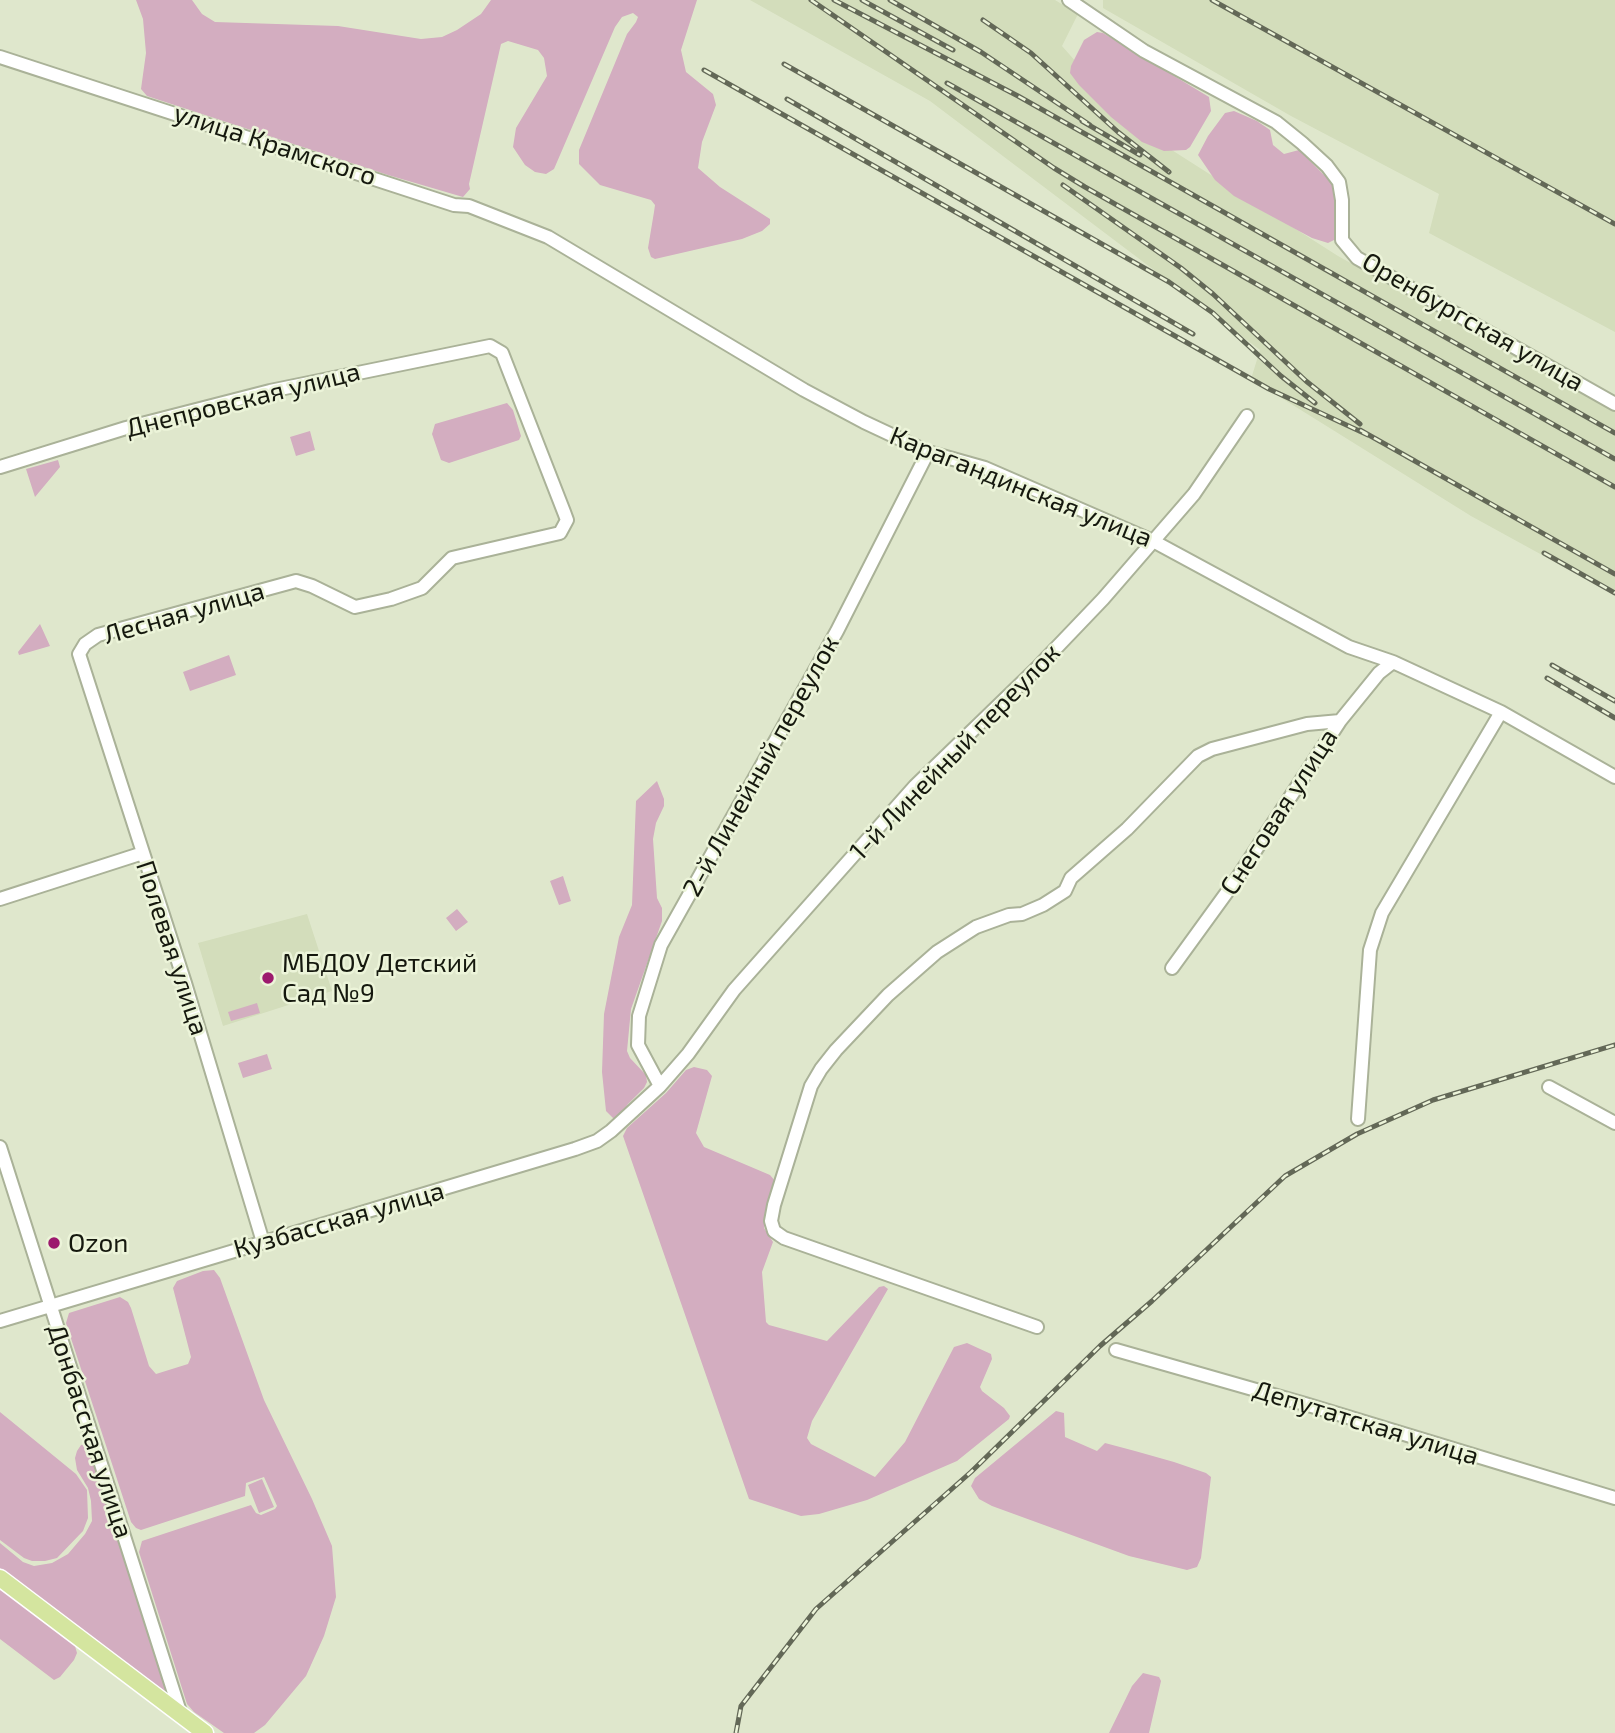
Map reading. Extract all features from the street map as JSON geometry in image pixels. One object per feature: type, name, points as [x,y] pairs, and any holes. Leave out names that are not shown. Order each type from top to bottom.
[{"type":"main road","points":[[0,1578],[205,1733]]},
{"type":"street","name":"Оренбургская улица","points":[[1069,0],[1144,51],[1276,122],[1302,143],[1327,166],[1339,183],[1342,200],[1342,240],[1357,258],[1615,404]]},
{"type":"street","name":"улица Крамского","points":[[0,57],[454,205],[469,206],[548,237]]},
{"type":"street","name":"Карагандинская улица","points":[[548,237],[804,390],[928,452],[985,468],[1153,541],[1349,647],[1393,663],[1501,712],[1615,777]]},
{"type":"street","name":"Днепровская улица","points":[[0,467],[125,428],[270,391],[490,346],[502,353],[542,451],[566,520],[560,533],[452,558],[422,588],[391,599],[355,607],[296,581]]},
{"type":"street","name":"1-й Линейный переулок","points":[[660,1086],[688,1054],[734,990],[915,786],[1104,599],[1209,473],[1247,416]]},
{"type":"street","name":"2-й Линейный переулок","points":[[660,1086],[638,1045],[639,1016],[661,945],[836,631],[928,452]]},
{"type":"street","name":"Лесная улица","points":[[79,654],[85,643],[98,635],[296,581]]},
{"type":"street","name":"Полевая улица","points":[[79,654],[186,983],[263,1242]]},
{"type":"street","name":"Снеговая улица","points":[[1172,968],[1238,877],[1340,721],[1379,673],[1393,663]]},
{"type":"street","points":[[1358,1119],[1370,950],[1382,913],[1501,712]]},
{"type":"street","points":[[1037,1327],[784,1238],[774,1231],[771,1221],[811,1086],[821,1069],[888,995],[937,952],[976,927],[1009,915],[1022,914],[1044,905],[1065,891],[1071,878],[1127,829],[1198,756],[1212,749],[1307,724],[1340,721]]},
{"type":"street","points":[[0,899],[143,853]]},
{"type":"street","name":"Кузбасская улица","points":[[0,1321],[372,1212],[575,1149],[597,1141],[660,1086]]},
{"type":"street","points":[[1549,1087],[1615,1123]]},
{"type":"street","name":"Донбасская улица","points":[[0,1147],[181,1715]]},
{"type":"street","name":"Депутатская улица","points":[[1116,1350],[1615,1498]]},
{"type":"shaded area","points":[[136,0],[192,0],[202,14],[215,22],[338,26],[421,39],[442,37],[457,30],[481,14],[491,0],[697,0],[681,50],[686,72],[713,94],[716,105],[702,142],[698,168],[720,187],[770,219],[770,224],[762,231],[742,239],[655,259],[651,257],[648,248],[655,205],[651,200],[600,185],[579,164],[579,150],[627,34],[638,17],[633,13],[622,17],[615,27],[554,169],[546,174],[535,172],[525,165],[513,147],[516,128],[547,76],[544,58],[538,50],[508,41],[501,44],[470,189],[463,197],[147,96],[141,89],[146,53],[143,19]]},
{"type":"shaded area","points":[[750,0],[1055,0],[1078,14],[1062,46],[1131,124],[1338,256],[1615,410],[1615,595],[1471,516],[1251,379],[1260,350],[930,101]]},
{"type":"shaded area","points":[[1103,0],[1615,0],[1615,332],[1429,233],[1439,194],[1291,116],[1103,8]]},
{"type":"shaded area","points":[[1097,32],[1103,33],[1209,97],[1211,111],[1190,147],[1186,150],[1164,151],[1142,142],[1111,117],[1079,85],[1070,73],[1071,66],[1084,40]]},
{"type":"shaded area","points":[[1234,111],[1270,130],[1273,145],[1284,154],[1299,150],[1330,181],[1335,188],[1337,205],[1337,236],[1334,240],[1328,243],[1312,238],[1234,196],[1215,180],[1198,155],[1225,113]]},
{"type":"shaded area","points":[[507,403],[513,410],[521,436],[519,440],[449,463],[441,460],[432,434],[435,424]]},
{"type":"shaded area","points":[[310,431],[315,450],[296,456],[290,437]]},
{"type":"shaded area","points":[[58,460],[60,467],[35,497],[26,469]]},
{"type":"shaded area","points":[[40,624],[50,646],[19,655],[18,652]]},
{"type":"shaded area","points":[[229,655],[236,675],[190,691],[183,672]]},
{"type":"shaded area","points":[[657,781],[664,799],[653,839],[657,898],[662,908],[662,921],[631,1009],[627,1051],[646,1075],[647,1082],[617,1119],[614,1119],[606,1111],[602,1072],[604,1014],[619,937],[632,905],[636,801]]},
{"type":"shaded area","points":[[563,876],[571,901],[559,905],[550,881]]},
{"type":"shaded area","points":[[457,909],[468,922],[456,931],[446,918]]},
{"type":"shaded area","name":"МБДОУ Детский Сад №9","points":[[307,914],[332,991],[223,1026],[198,943]]},
{"type":"shaded area","points":[[257,1003],[260,1013],[231,1021],[228,1012]]},
{"type":"shaded area","points":[[267,1054],[272,1069],[243,1078],[238,1063]]},
{"type":"shaded area","points":[[694,1067],[707,1070],[712,1076],[696,1133],[704,1147],[770,1175],[776,1182],[764,1228],[773,1242],[762,1272],[766,1322],[827,1341],[879,1287],[888,1289],[812,1421],[807,1438],[811,1444],[875,1477],[905,1442],[954,1347],[967,1343],[991,1354],[992,1359],[980,1387],[1010,1416],[957,1461],[867,1500],[819,1514],[801,1516],[749,1499],[623,1136],[627,1128],[666,1093],[686,1070]]},
{"type":"shaded area","points":[[214,1270],[220,1278],[264,1400],[332,1546],[336,1597],[324,1636],[306,1676],[265,1725],[254,1733],[224,1733],[187,1704],[139,1552],[142,1541],[251,1505],[256,1513],[261,1515],[275,1509],[277,1506],[264,1477],[246,1483],[245,1496],[141,1530],[136,1528],[131,1522],[66,1323],[69,1313],[120,1297],[128,1302],[131,1308],[149,1366],[156,1374],[188,1364],[191,1357],[173,1288],[177,1281],[203,1271]]},
{"type":"shaded area","points":[[1056,1411],[1064,1413],[1065,1437],[1097,1451],[1105,1443],[1174,1462],[1211,1477],[1201,1558],[1197,1567],[1187,1570],[1129,1556],[979,1499],[971,1486],[975,1478]]},
{"type":"shaded area","points":[[0,1412],[76,1474],[87,1490],[88,1518],[83,1531],[57,1558],[32,1561],[0,1540]]},
{"type":"shaded area","points":[[81,1445],[89,1446],[167,1693],[0,1568],[0,1543],[23,1562],[34,1566],[52,1563],[68,1554],[85,1534],[92,1521],[91,1501],[88,1488],[77,1470],[75,1458]]},
{"type":"shaded area","points":[[262,1479],[274,1507],[259,1513],[248,1485]]},
{"type":"shaded area","points":[[0,1589],[75,1646],[77,1653],[74,1660],[60,1677],[54,1680],[0,1639]]},
{"type":"shaded area","points":[[1143,1673],[1159,1677],[1161,1681],[1149,1733],[1109,1733],[1132,1686]]},
{"type":"railway","points":[[811,0],[1085,187],[1615,487]]},
{"type":"railway","points":[[834,0],[1018,96],[1615,433]]},
{"type":"railway","points":[[862,0],[953,50]]},
{"type":"railway","points":[[890,0],[981,52],[1090,125]]},
{"type":"railway","points":[[1212,0],[1615,224]]},
{"type":"railway","points":[[983,20],[1031,53],[1118,132],[1169,172]]},
{"type":"railway","points":[[784,64],[1169,282],[1213,313],[1281,376],[1315,403]]},
{"type":"railway","points":[[704,70],[1269,389],[1368,435]]},
{"type":"railway","points":[[947,83],[1615,459]]},
{"type":"railway","points":[[787,99],[1193,334]]},
{"type":"railway","points":[[1082,121],[1140,155]]},
{"type":"railway","points":[[1063,185],[1181,268],[1213,294],[1306,381],[1360,424]]},
{"type":"railway","points":[[1360,430],[1415,461]]},
{"type":"railway","points":[[1406,456],[1615,574]]},
{"type":"railway","points":[[1544,553],[1615,593]]},
{"type":"railway","points":[[1552,665],[1615,701]]},
{"type":"railway","points":[[1547,678],[1615,718]]},
{"type":"railway","points":[[736,1733],[741,1706],[816,1609],[971,1472],[1100,1346],[1285,1176],[1357,1134],[1433,1100],[1615,1045]]},
{"type":"place","name":"МБДОУ Детский Сад №9","points":[[268,978]]},
{"type":"place","name":"Ozon","points":[[54,1243]]}]
